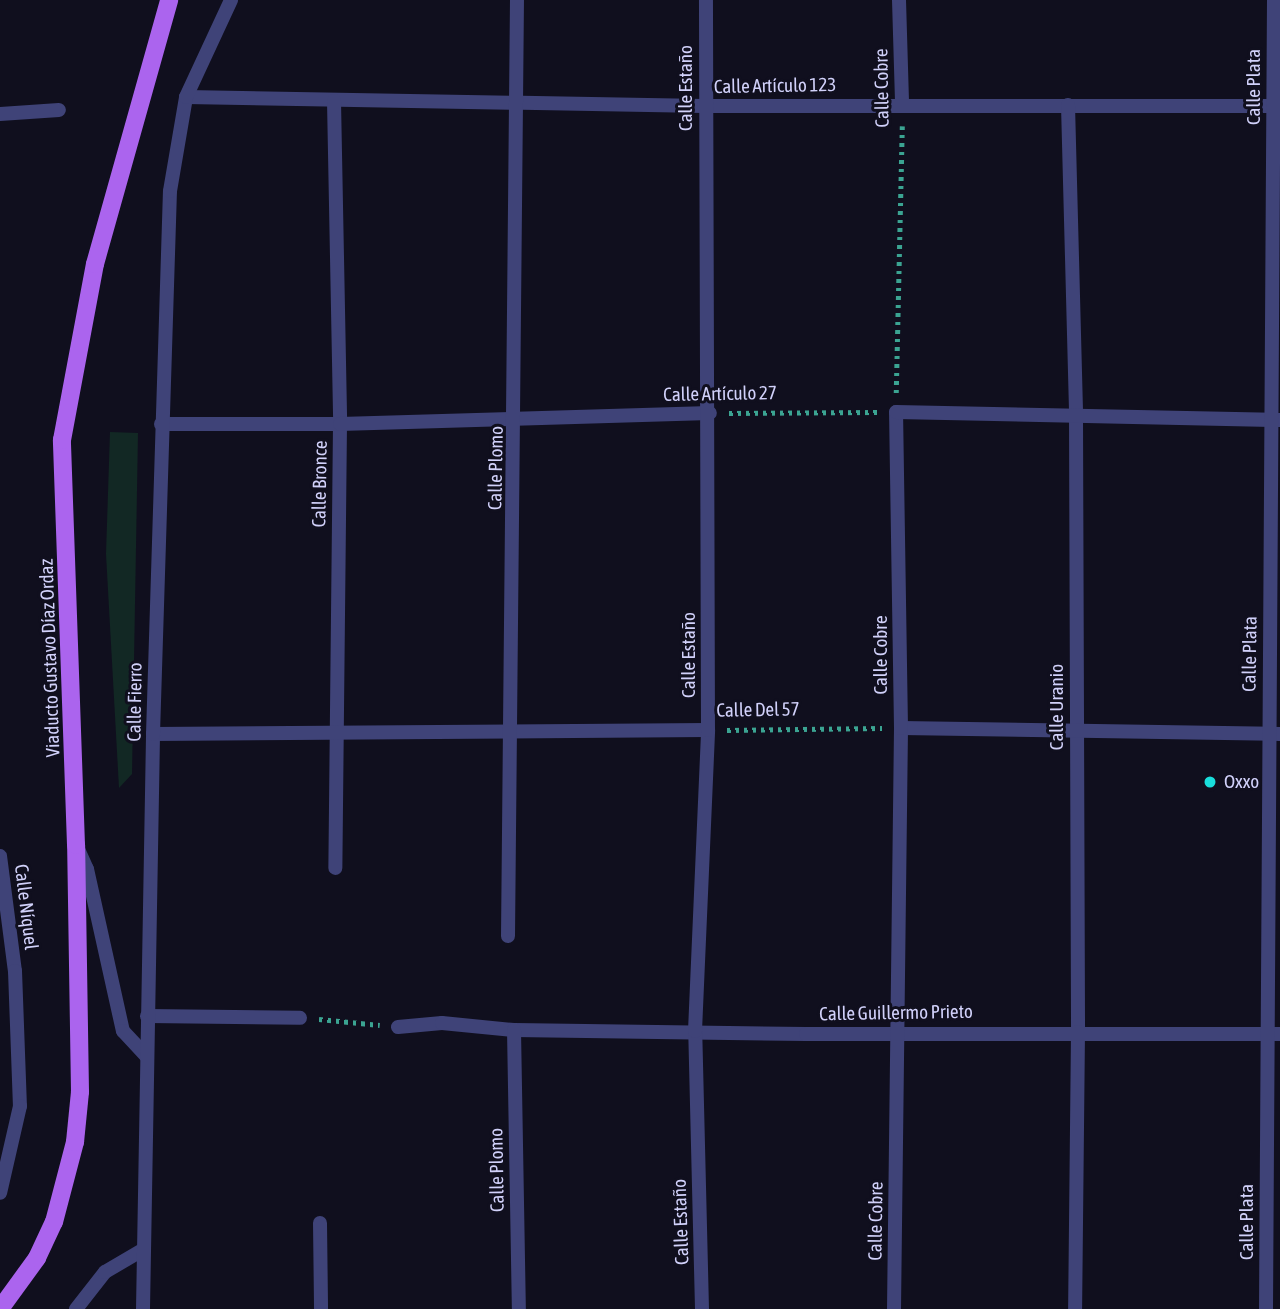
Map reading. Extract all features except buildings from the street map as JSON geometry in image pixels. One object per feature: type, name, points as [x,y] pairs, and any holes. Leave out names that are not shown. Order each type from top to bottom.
[{"type":"main road","name":"Viaducto Gustavo Díaz Ordaz","points":[[0,1309],[37,1258],[54,1222],[75,1142],[80,1091],[76,845],[62,440],[95,264],[169,0]]},
{"type":"street","name":"Calle Fierro","points":[[144,1309],[153,734],[161,424],[172,167],[186,97],[231,0]]},
{"type":"street","name":"Calle Plomo","points":[[508,936],[516,416],[517,0]]},
{"type":"street","name":"Calle Estaño","points":[[702,1309],[695,1031],[708,730],[710,413],[704,106],[706,0]]},
{"type":"street","name":"Calle Cobre","points":[[899,0],[902,104]]},
{"type":"street","name":"Calle Plata","points":[[1266,1309],[1273,1034],[1277,106],[1274,0]]},
{"type":"street","name":"Calle Artículo 123","points":[[186,97],[704,106],[1277,106]]},
{"type":"street","name":"Calle Bronce","points":[[334,101],[340,424],[335,868]]},
{"type":"street","name":"Calle Uranio","points":[[1068,104],[1076,416],[1079,1032],[1075,1309]]},
{"type":"street","points":[[0,114],[59,110]]},
{"type":"street","points":[[896,412],[1276,420]]},
{"type":"street","name":"Calle Cobre","points":[[894,1309],[900,1031],[901,728],[896,412]]},
{"type":"street","name":"Calle Artículo 27","points":[[161,424],[340,424],[516,416],[710,413]]},
{"type":"street","points":[[901,728],[1274,734]]},
{"type":"street","name":"Calle Del 57","points":[[153,734],[512,735],[708,730]]},
{"type":"street","points":[[76,845],[87,869],[123,1031],[146,1056]]},
{"type":"street","name":"Calle Níquel","points":[[0,856],[19,1047],[19,1105],[0,1193]]},
{"type":"street","points":[[147,1016],[300,1018]]},
{"type":"street","name":"Calle Guillermo Prieto","points":[[398,1027],[442,1023],[513,1030],[1273,1034]]},
{"type":"street","name":"Calle Plomo","points":[[513,1030],[519,1309]]},
{"type":"street","points":[[320,1223],[321,1309]]},
{"type":"street","points":[[76,1309],[105,1272],[144,1249]]},
{"type":"path","name":"Calle Cobre","points":[[896,412],[902,104]]},
{"type":"path","name":"Calle Artículo 27","points":[[710,413],[896,412]]},
{"type":"path","name":"Calle Del 57","points":[[708,730],[901,728]]},
{"type":"path","points":[[300,1018],[398,1027]]},
{"type":"green space","points":[[110,432],[138,433],[132,774],[119,788],[106,554]]},
{"type":"place","name":"Oxxo","points":[[1210,782]]}]
